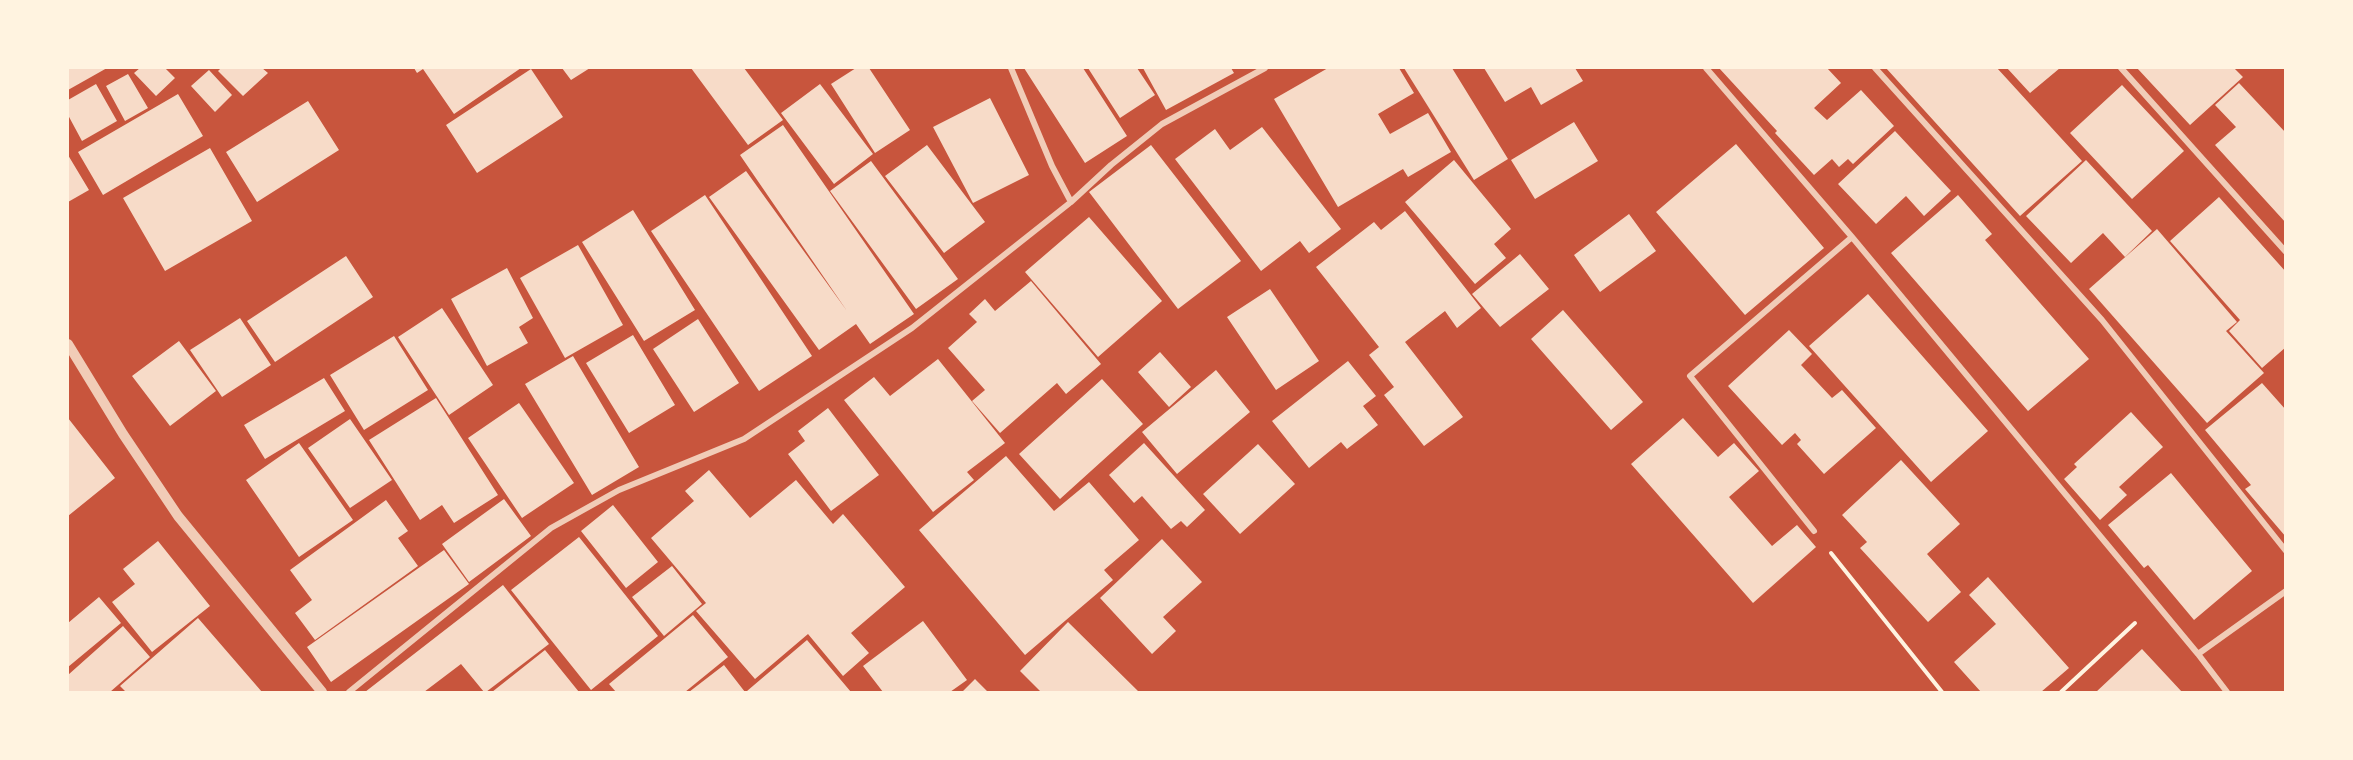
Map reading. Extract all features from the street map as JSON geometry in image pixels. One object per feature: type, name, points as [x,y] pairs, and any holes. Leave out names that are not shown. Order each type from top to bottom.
[{"type":"street","points":[[1011,68],[1052,166],[1071,202]]},
{"type":"street","points":[[349,693],[551,528],[619,490],[744,439],[912,328],[1071,202],[1111,165],[1162,124],[1265,68]]},
{"type":"street","points":[[1706,68],[1852,237],[2198,654],[2227,693]]},
{"type":"street","points":[[1875,68],[2102,320],[2286,551]]},
{"type":"street","points":[[2121,68],[2286,252]]},
{"type":"street","points":[[1814,531],[1690,376],[1852,237]]},
{"type":"street","points":[[68,344],[170,505],[322,693]]},
{"type":"street","points":[[2198,654],[2286,591]]},
{"type":"path","points":[[1814,531],[1942,693]]},
{"type":"path","points":[[2061,693],[2156,603]]},
{"type":"building","points":[[68,68],[107,68],[68,90]]},
{"type":"building","points":[[140,68],[165,68],[175,78],[156,96],[134,73]]},
{"type":"building","points":[[221,68],[262,68],[268,73],[243,96],[218,71]]},
{"type":"building","points":[[414,68],[521,68],[454,114],[423,69],[417,73]]},
{"type":"building","points":[[562,68],[590,68],[571,80]]},
{"type":"building","points":[[691,68],[744,68],[783,120],[748,145]]},
{"type":"building","points":[[856,68],[869,68],[910,130],[875,153],[831,84]]},
{"type":"building","points":[[1024,68],[1083,68],[1127,136],[1085,163]]},
{"type":"building","points":[[1088,68],[1137,68],[1155,95],[1120,118]]},
{"type":"building","points":[[1143,68],[1231,68],[1234,73],[1166,110]]},
{"type":"building","points":[[1328,68],[1399,68],[1414,93],[1378,114],[1390,134],[1428,113],[1451,152],[1408,177],[1403,169],[1338,207],[1274,99]]},
{"type":"building","points":[[1404,68],[1452,68],[1508,159],[1474,180]]},
{"type":"building","points":[[1484,68],[1575,68],[1583,81],[1541,105],[1531,87],[1505,102]]},
{"type":"building","points":[[1719,68],[1827,68],[1841,83],[1814,108],[1827,120],[1861,90],[1894,126],[1853,164],[1848,159],[1839,167],[1832,159],[1814,175]]},
{"type":"building","points":[[1886,68],[1997,68],[2082,161],[2020,216]]},
{"type":"building","points":[[2007,68],[2060,68],[2030,93]]},
{"type":"building","points":[[2137,68],[2234,68],[2243,77],[2190,125]]},
{"type":"building","points":[[531,69],[563,117],[477,173],[446,125]]},
{"type":"building","points":[[209,70],[232,95],[215,112],[191,86]]},
{"type":"building","points":[[128,74],[148,108],[125,121],[106,86]]},
{"type":"building","points":[[2239,83],[2286,133],[2286,223],[2215,145],[2236,127],[2215,105]]},
{"type":"building","points":[[96,84],[117,121],[82,141],[68,115],[68,100]]},
{"type":"building","points":[[820,84],[873,154],[834,184],[781,113]]},
{"type":"building","points":[[2122,85],[2184,151],[2132,199],[2070,133]]},
{"type":"building","points":[[178,94],[203,136],[103,195],[78,152]]},
{"type":"building","points":[[990,98],[1029,175],[973,203],[933,127]]},
{"type":"building","points":[[308,101],[339,150],[257,202],[226,152]]},
{"type":"building","points":[[1574,122],[1598,161],[1535,199],[1511,160]]},
{"type":"building","points":[[783,125],[914,314],[870,344],[856,324],[819,350],[709,197],[746,171],[847,311],[740,155]]},
{"type":"building","points":[[1262,127],[1341,229],[1309,253],[1300,241],[1261,271],[1175,159],[1215,129],[1230,150]]},
{"type":"building","points":[[1895,131],[1951,191],[1924,216],[1906,196],[1876,224],[1838,184]]},
{"type":"building","points":[[1736,144],[1824,248],[1745,315],[1656,212]]},
{"type":"building","points":[[927,145],[985,222],[944,253],[885,176]]},
{"type":"building","points":[[1151,145],[1241,261],[1178,309],[1089,192]]},
{"type":"building","points":[[210,148],[252,221],[165,271],[123,198]]},
{"type":"building","points":[[68,155],[89,190],[68,202]]},
{"type":"building","points":[[1454,160],[1511,229],[1494,244],[1506,258],[1475,284],[1405,202]]},
{"type":"building","points":[[2086,160],[2152,231],[2125,257],[2103,233],[2071,263],[2026,216]]},
{"type":"building","points":[[871,161],[958,279],[916,309],[830,191]]},
{"type":"building","points":[[705,195],[812,356],[759,391],[651,231]]},
{"type":"building","points":[[1958,195],[1992,234],[1985,240],[2089,359],[2028,411],[1891,253]]},
{"type":"building","points":[[2219,197],[2286,272],[2286,347],[2262,368],[2229,331],[2240,320],[2170,241]]},
{"type":"building","points":[[633,210],[695,310],[644,341],[582,242]]},
{"type":"building","points":[[1405,211],[1481,308],[1457,328],[1445,311],[1405,342],[1463,417],[1424,446],[1384,395],[1394,387],[1369,355],[1379,347],[1316,267],[1374,222],[1381,230]]},
{"type":"building","points":[[1629,214],[1656,251],[1600,292],[1574,255]]},
{"type":"building","points":[[1089,217],[1162,301],[1098,357],[1025,272]]},
{"type":"building","points":[[2157,229],[2237,322],[2226,331],[2264,373],[2207,423],[2089,289]]},
{"type":"building","points":[[578,245],[623,325],[565,358],[520,278]]},
{"type":"building","points":[[1520,254],[1549,289],[1500,327],[1472,294]]},
{"type":"building","points":[[346,256],[373,297],[275,362],[247,321]]},
{"type":"building","points":[[507,268],[533,318],[519,327],[528,343],[487,366],[451,299]]},
{"type":"building","points":[[1031,281],[1101,364],[1066,394],[1057,383],[1000,433],[972,401],[985,390],[948,348],[977,322],[969,314],[985,299],[995,311]]},
{"type":"building","points":[[1270,289],[1319,361],[1276,390],[1227,317]]},
{"type":"building","points":[[1868,294],[1988,431],[1931,482],[1809,346]]},
{"type":"building","points":[[442,308],[493,385],[449,415],[398,337]]},
{"type":"building","points":[[1563,310],[1643,402],[1611,430],[1531,339]]},
{"type":"building","points":[[240,318],[271,365],[222,397],[190,350]]},
{"type":"building","points":[[698,319],[739,383],[694,412],[653,349]]},
{"type":"building","points":[[1789,330],[1812,354],[1801,365],[1832,398],[1842,390],[1876,428],[1824,474],[1797,444],[1801,440],[1795,433],[1782,445],[1728,386]]},
{"type":"building","points":[[633,335],[675,405],[629,433],[586,363]]},
{"type":"building","points":[[394,336],[428,390],[364,430],[330,375]]},
{"type":"building","points":[[179,341],[216,391],[170,426],[132,376]]},
{"type":"building","points":[[1160,352],[1191,387],[1169,407],[1138,372]]},
{"type":"building","points":[[573,356],[639,467],[592,495],[525,384]]},
{"type":"building","points":[[938,359],[1005,443],[967,472],[974,480],[933,512],[844,400],[874,377],[890,396]]},
{"type":"building","points":[[1348,361],[1376,396],[1363,406],[1378,425],[1347,449],[1341,442],[1309,468],[1272,421]]},
{"type":"building","points":[[1216,370],[1250,412],[1177,474],[1142,432]]},
{"type":"building","points":[[324,378],[345,411],[265,459],[244,425]]},
{"type":"building","points":[[1102,379],[1143,424],[1060,499],[1019,454]]},
{"type":"building","points":[[2262,383],[2286,410],[2286,537],[2245,489],[2251,485],[2205,430]]},
{"type":"building","points":[[436,398],[498,495],[454,523],[442,505],[420,520],[369,440]]},
{"type":"building","points":[[519,403],[574,483],[522,518],[468,438]]},
{"type":"building","points":[[828,408],[879,475],[831,511],[788,454],[805,441],[798,431]]},
{"type":"building","points":[[2131,412],[2163,447],[2119,487],[2127,495],[2100,520],[2064,479],[2077,467],[2074,464]]},
{"type":"building","points":[[68,418],[115,478],[68,516]]},
{"type":"building","points":[[1683,418],[1718,457],[1734,443],[1759,471],[1729,497],[1772,546],[1797,525],[1816,547],[1753,603],[1631,464]]},
{"type":"building","points":[[350,419],[392,480],[350,508],[308,448]]},
{"type":"building","points":[[299,443],[353,520],[299,557],[246,480]]},
{"type":"building","points":[[1144,443],[1205,510],[1187,527],[1181,521],[1171,529],[1142,496],[1134,503],[1109,475]]},
{"type":"building","points":[[1258,444],[1295,484],[1240,534],[1203,494]]},
{"type":"building","points":[[1006,456],[1054,511],[1089,482],[1139,540],[1104,570],[1113,580],[1025,655],[919,530]]},
{"type":"building","points":[[1901,460],[1960,524],[1927,554],[1961,592],[1928,622],[1860,548],[1867,542],[1842,515]]},
{"type":"building","points":[[709,470],[750,518],[796,480],[833,524],[843,514],[905,587],[851,633],[869,653],[843,676],[808,634],[755,679],[696,611],[706,603],[651,538],[694,501],[685,491]]},
{"type":"building","points":[[2171,473],[2252,571],[2194,620],[2148,565],[2144,568],[2108,525]]},
{"type":"building","points":[[504,499],[531,536],[469,582],[442,544]]},
{"type":"building","points":[[386,500],[408,531],[398,538],[418,566],[315,640],[295,613],[312,600],[290,570]]},
{"type":"building","points":[[613,505],[658,562],[626,588],[581,531]]},
{"type":"building","points":[[579,537],[658,636],[591,690],[511,590]]},
{"type":"building","points":[[1162,539],[1202,582],[1163,617],[1176,631],[1152,654],[1100,598]]},
{"type":"building","points":[[158,541],[210,606],[152,652],[112,602],[135,584],[123,569]]},
{"type":"building","points":[[444,550],[469,584],[331,682],[307,647]]},
{"type":"building","points":[[672,566],[702,604],[664,636],[632,597]]},
{"type":"building","points":[[1988,577],[2069,668],[2041,692],[1981,692],[1954,662],[1996,624],[1969,595]]},
{"type":"building","points":[[503,585],[549,644],[486,692],[461,664],[424,692],[365,692]]},
{"type":"building","points":[[99,597],[121,623],[68,667],[68,623]]},
{"type":"building","points":[[693,615],[728,657],[685,692],[616,692],[609,684]]},
{"type":"building","points":[[198,618],[262,692],[126,692],[120,686]]},
{"type":"building","points":[[923,621],[967,680],[950,692],[883,692],[863,666]]},
{"type":"building","points":[[1068,622],[1139,692],[1041,692],[1020,671]]},
{"type":"building","points":[[123,626],[150,657],[110,692],[68,692],[68,675]]},
{"type":"building","points":[[807,640],[851,692],[747,691]]},
{"type":"building","points":[[2142,649],[2182,692],[2096,692]]},
{"type":"building","points":[[545,650],[579,692],[492,692]]},
{"type":"building","points":[[724,665],[745,692],[689,692]]},
{"type":"building","points":[[975,679],[988,692],[962,692]]}]
